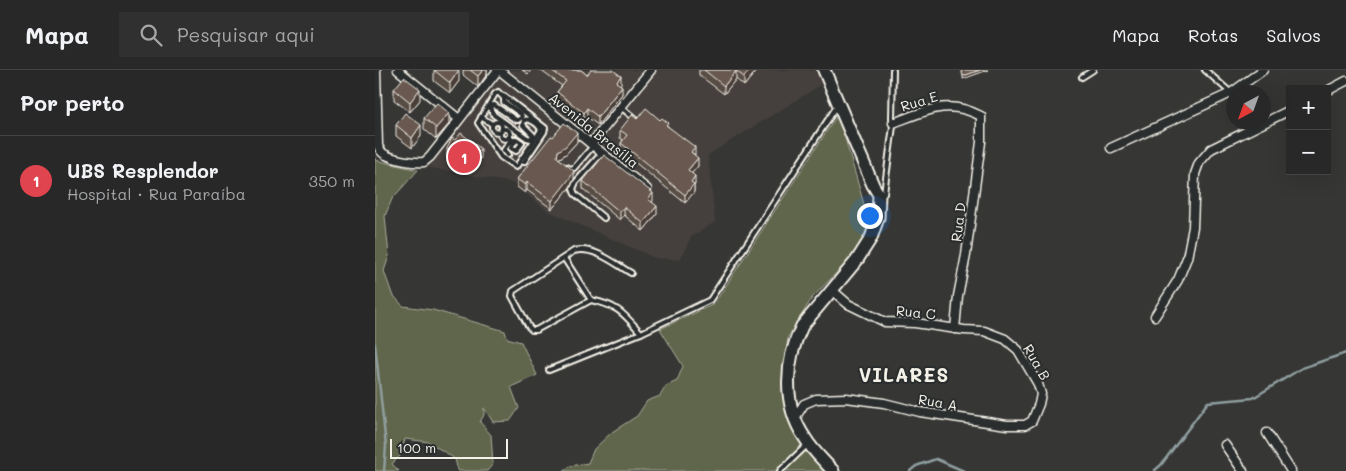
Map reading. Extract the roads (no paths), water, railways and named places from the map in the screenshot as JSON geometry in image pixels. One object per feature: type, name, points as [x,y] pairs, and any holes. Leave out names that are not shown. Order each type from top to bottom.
[{"type":"main road","points":[[824,70],[873,185],[879,194],[879,218],[871,238],[857,260],[802,326],[791,353],[788,379],[795,418],[809,444],[833,471]]},
{"type":"street","points":[[376,70],[378,146],[381,152],[386,155],[418,162],[424,162],[499,70]]},
{"type":"street","points":[[398,70],[459,119]]},
{"type":"street","name":"Avenida Brasília","points":[[499,70],[651,192]]},
{"type":"street","points":[[592,145],[651,70]]},
{"type":"street","points":[[1241,85],[1263,70]]},
{"type":"street","points":[[1331,89],[1346,81]]},
{"type":"street","points":[[1111,148],[1226,94]]},
{"type":"street","name":"Rua E","points":[[893,123],[931,109],[948,106],[970,111],[981,116]]},
{"type":"street","points":[[1155,316],[1179,280],[1187,258],[1193,227],[1195,174],[1199,163],[1211,149],[1286,112]]},
{"type":"street","name":"Rua D","points":[[955,329],[958,296],[967,255],[981,142],[981,116]]},
{"type":"street","name":"Rua C","points":[[832,290],[848,304],[885,322],[915,323],[984,331],[1005,339]]},
{"type":"street","name":"Rua B","points":[[1005,339],[1018,350],[1038,384],[1041,394],[1032,421],[1025,426]]},
{"type":"street","name":"Rua A","points":[[795,418],[804,404],[816,399],[846,398],[884,403],[920,412],[1025,426]]},
{"type":"street","points":[[1267,433],[1291,471]]},
{"type":"street","points":[[1225,445],[1243,471]]},
{"type":"lane","points":[[879,194],[883,193],[893,123],[893,70]]},
{"type":"lane","points":[[1082,77],[1093,70]]},
{"type":"lane","points":[[1205,70],[1226,88]]},
{"type":"lane","points":[[499,92],[504,98],[504,102],[521,114],[522,117],[516,120],[494,105],[490,108],[494,115],[527,138],[533,138],[533,134],[523,125],[524,120],[529,120],[540,126],[541,130],[516,167],[505,160],[497,151],[478,123],[495,94],[499,92]]},
{"type":"lane","points":[[499,92],[545,128],[524,162]]},
{"type":"lane","points":[[549,370],[641,333],[710,300],[838,104]]},
{"type":"lane","points":[[621,107],[638,121]]},
{"type":"lane","points":[[481,117],[493,124],[500,123],[502,138],[509,137]]},
{"type":"lane","points":[[493,124],[491,127],[493,132],[503,129],[508,130],[509,137],[515,142],[516,139],[522,143],[516,151],[511,148],[513,144],[510,141],[504,150],[508,155]]},
{"type":"lane","points":[[561,162],[570,169],[574,168],[592,145]]},
{"type":"lane","points":[[603,153],[576,182],[573,189],[575,194],[604,218]]},
{"type":"lane","points":[[631,273],[593,251],[583,249],[564,258],[513,291],[512,296],[532,330],[536,330],[591,300],[608,304],[621,310],[641,333]]},
{"type":"lane","points":[[564,258],[591,300]]},
{"type":"lane","points":[[780,471],[809,444]]},
{"type":"waterway","points":[[375,344],[386,446],[384,471]]},
{"type":"waterway","points":[[1154,471],[1161,465],[1208,402],[1253,398],[1302,368],[1346,353]]},
{"type":"waterway","points":[[910,471],[916,466],[936,459],[964,471]]},
{"type":"place","name":"UBS Resplendor","points":[[464,157]]},
{"type":"district","name":"VILARES","points":[[904,374]]}]
